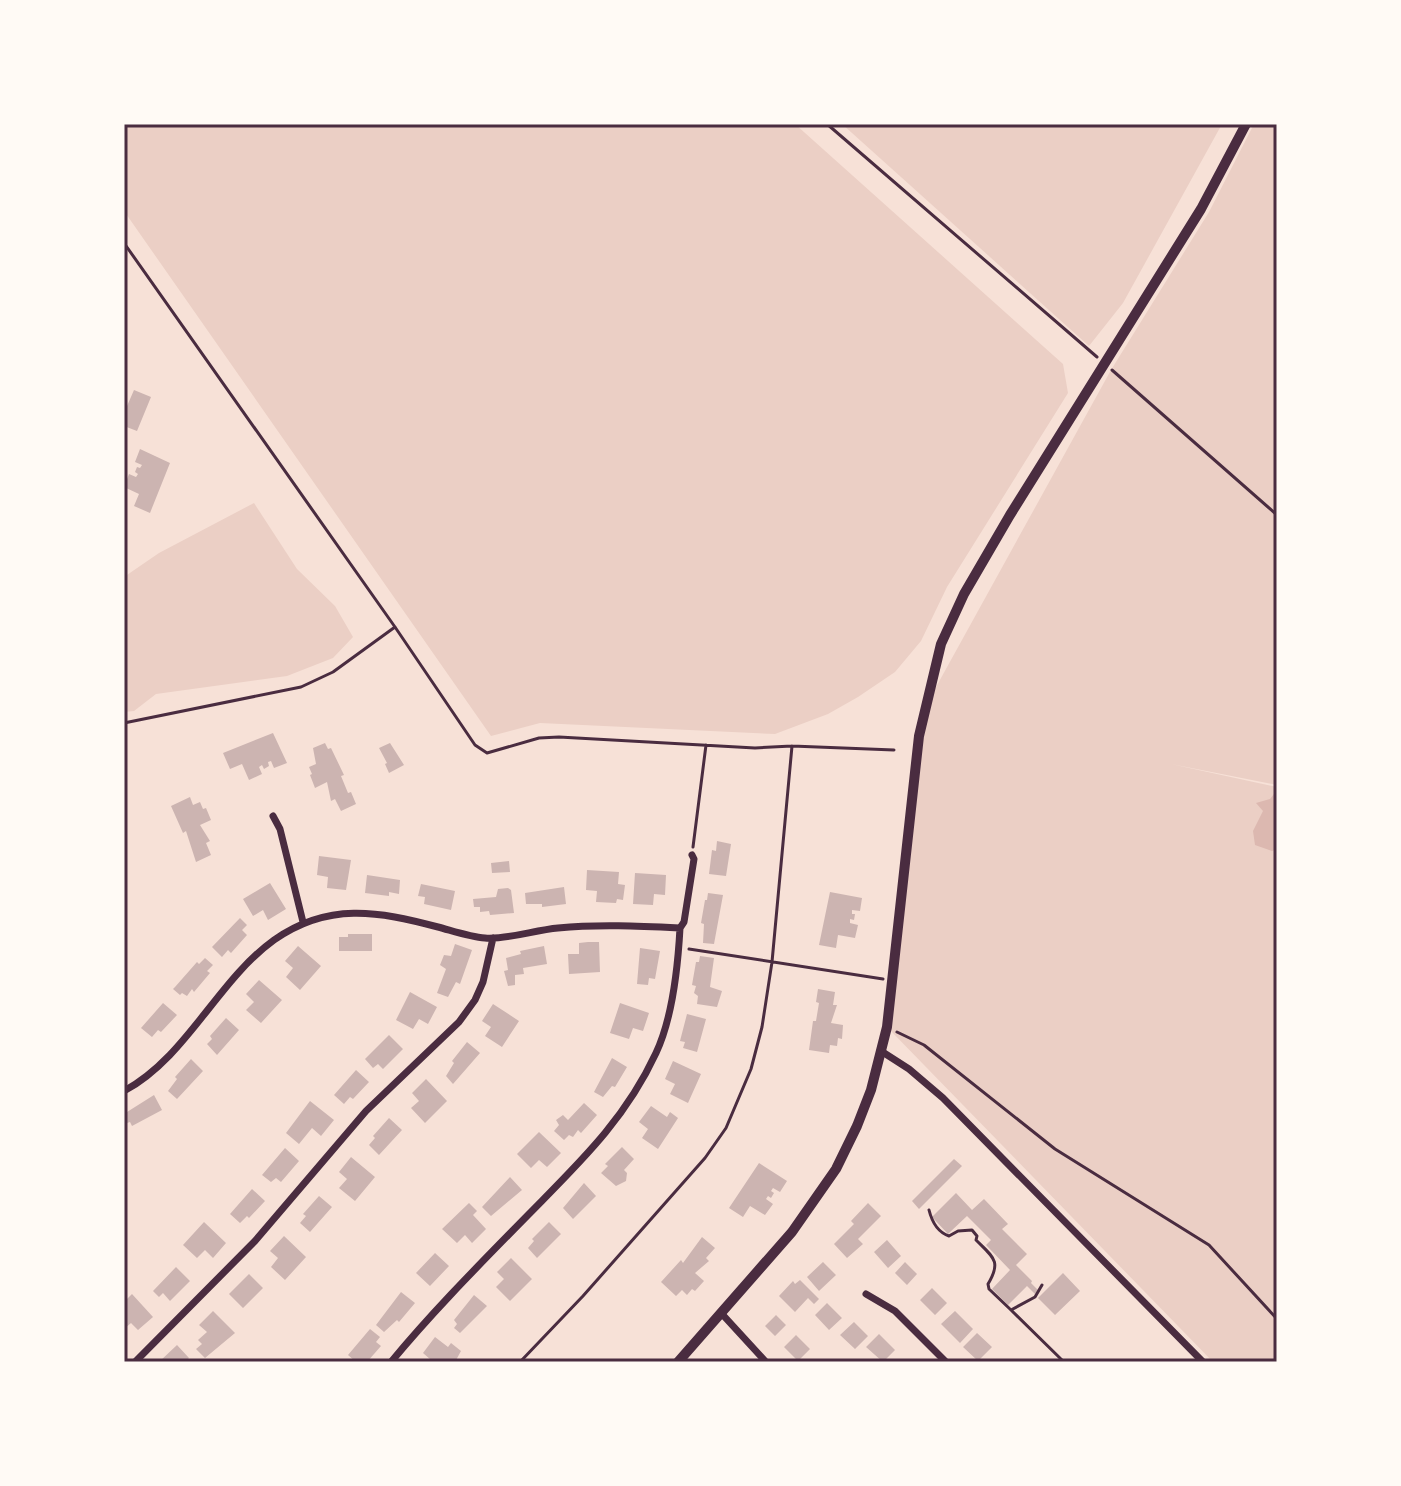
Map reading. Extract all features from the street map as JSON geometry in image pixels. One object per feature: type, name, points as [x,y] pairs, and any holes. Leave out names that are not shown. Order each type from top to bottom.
[{"type":"main road","points":[[678,1362],[792,1232],[836,1169],[857,1126],[887,1027],[919,736],[941,644],[964,594],[1201,209],[1246,124]]},
{"type":"street","points":[[273,816],[280,829],[303,922]]},
{"type":"street","points":[[391,1362],[460,1284],[598,1143],[627,1107],[662,1037],[680,928],[684,922],[694,859],[692,855]]},
{"type":"street","points":[[124,1091],[160,1064],[262,951],[303,922],[343,913],[368,912],[483,938],[585,925],[680,928]]},
{"type":"street","points":[[135,1362],[255,1241],[366,1111],[459,1022],[475,1000],[483,982],[493,938]]},
{"type":"street","points":[[881,1051],[909,1069],[943,1098],[1203,1362]]},
{"type":"street","points":[[866,1294],[895,1311],[946,1362]]},
{"type":"street","points":[[722,1314],[766,1362]]},
{"type":"path","points":[[827,124],[1277,515]]},
{"type":"path","points":[[124,243],[475,745],[487,753],[539,738],[559,737],[755,748],[792,746],[894,750]]},
{"type":"path","points":[[124,723],[301,687],[333,672],[395,627]]},
{"type":"path","points":[[692,855],[706,745]]},
{"type":"path","points":[[520,1362],[705,1158],[726,1128],[751,1069],[762,1027],[772,962],[792,746]]},
{"type":"path","points":[[679,948],[891,980]]},
{"type":"path","points":[[887,1027],[924,1045],[1055,1149],[1209,1245],[1277,1319]]},
{"type":"path","points":[[929,1210],[941,1234],[949,1236],[958,1231],[972,1230],[977,1236],[976,1240],[996,1263],[989,1289],[1064,1362]]},
{"type":"path","points":[[1011,1310],[1035,1297],[1042,1285]]},
{"type":"shaded area","points":[[124,124],[795,124],[1063,364],[1068,393],[947,587],[921,641],[895,672],[858,697],[828,714],[775,734],[540,723],[491,736],[124,211]]},
{"type":"shaded area","points":[[842,124],[1222,124],[1123,303],[1089,346]]},
{"type":"shaded area","points":[[1254,124],[1277,124],[1277,785],[1171,764],[1277,787],[1277,1362],[1213,1362],[887,1027],[925,707],[1111,370],[1209,212]]},
{"type":"shaded area","points":[[254,503],[297,569],[335,606],[353,637],[333,658],[287,676],[156,694],[134,711],[124,712],[124,577],[159,553]]},
{"type":"shaded area","points":[[1277,790],[1277,849],[1272,851],[1255,845],[1253,831],[1263,811],[1256,803],[1270,799]]},
{"type":"building","points":[[134,390],[151,397],[137,431],[124,426],[124,413]]},
{"type":"building","points":[[140,449],[170,463],[150,513],[134,506],[139,494],[124,487],[129,474],[136,477],[137,467],[142,465],[135,462]]},
{"type":"building","points":[[273,733],[287,763],[274,768],[271,761],[268,762],[269,766],[264,769],[262,765],[259,767],[262,774],[249,780],[242,764],[230,769],[223,753]]},
{"type":"building","points":[[325,743],[328,749],[331,748],[344,775],[341,776],[348,793],[351,792],[356,804],[341,811],[335,799],[331,801],[327,782],[315,788],[310,775],[309,767],[316,764],[313,748]]},
{"type":"building","points":[[390,743],[404,765],[389,773],[379,748]]},
{"type":"building","points":[[190,797],[193,805],[200,802],[203,809],[206,808],[211,820],[200,825],[210,841],[206,843],[211,855],[196,862],[186,831],[183,833],[171,806]]},
{"type":"building","points":[[717,841],[731,844],[726,876],[709,874],[712,850],[716,851]]},
{"type":"building","points":[[319,856],[351,860],[346,890],[327,888],[328,877],[317,875]]},
{"type":"building","points":[[509,861],[510,872],[492,873],[491,863]]},
{"type":"building","points":[[587,870],[619,872],[618,884],[625,885],[623,900],[617,899],[616,903],[596,902],[597,891],[586,890]]},
{"type":"building","points":[[635,873],[666,875],[665,895],[654,894],[653,905],[633,904]]},
{"type":"building","points":[[367,875],[400,880],[399,894],[365,893]]},
{"type":"building","points":[[270,883],[286,909],[268,920],[263,910],[253,916],[243,899]]},
{"type":"building","points":[[421,884],[455,891],[451,910],[424,904],[425,897],[418,896]]},
{"type":"building","points":[[564,887],[566,904],[542,907],[542,904],[526,904],[525,893]]},
{"type":"building","points":[[498,889],[511,890],[514,913],[490,915],[489,911],[480,912],[480,907],[474,907],[473,899],[496,897]]},
{"type":"building","points":[[830,892],[862,898],[860,911],[852,910],[854,920],[850,919],[850,923],[858,925],[855,938],[838,935],[836,948],[819,945]]},
{"type":"building","points":[[708,893],[723,895],[714,944],[703,943],[704,924],[701,923]]},
{"type":"building","points":[[240,918],[247,925],[242,930],[247,935],[231,953],[228,950],[222,957],[212,947]]},
{"type":"building","points":[[348,934],[372,934],[372,951],[339,951],[339,937],[348,937]]},
{"type":"building","points":[[599,942],[600,972],[569,974],[568,954],[579,954],[579,943]]},
{"type":"building","points":[[455,944],[472,950],[460,984],[456,982],[448,997],[437,993],[446,969],[440,965],[444,955],[451,956]]},
{"type":"building","points":[[298,946],[321,966],[300,990],[286,977],[293,968],[285,961]]},
{"type":"building","points":[[544,946],[547,964],[523,968],[524,974],[515,975],[515,985],[508,986],[504,971],[508,970],[506,958],[521,954],[520,951]]},
{"type":"building","points":[[640,948],[660,951],[655,979],[649,978],[648,985],[637,984]]},
{"type":"building","points":[[700,956],[714,958],[710,987],[722,991],[717,1007],[697,1004],[696,986],[692,985]]},
{"type":"building","points":[[205,958],[213,965],[207,971],[210,973],[194,992],[192,989],[187,996],[180,995],[173,989],[197,962],[199,964]]},
{"type":"building","points":[[259,980],[282,1000],[261,1023],[246,1010],[254,1002],[246,994]]},
{"type":"building","points":[[818,989],[835,992],[833,1005],[837,1005],[831,1023],[843,1025],[842,1039],[838,1038],[837,1046],[830,1045],[829,1053],[809,1050],[819,1003],[816,1002]]},
{"type":"building","points":[[410,992],[437,1007],[428,1024],[419,1019],[413,1029],[396,1020]]},
{"type":"building","points":[[163,1003],[177,1015],[152,1037],[141,1028]]},
{"type":"building","points":[[620,1003],[649,1013],[643,1031],[633,1028],[629,1039],[610,1033]]},
{"type":"building","points":[[493,1004],[519,1021],[502,1047],[485,1036],[491,1027],[482,1021]]},
{"type":"building","points":[[687,1014],[706,1019],[697,1052],[683,1048],[685,1042],[680,1041]]},
{"type":"building","points":[[226,1018],[239,1030],[217,1055],[207,1044]]},
{"type":"building","points":[[389,1035],[403,1049],[383,1069],[378,1064],[373,1068],[365,1059]]},
{"type":"building","points":[[467,1042],[480,1053],[453,1084],[446,1076],[454,1063],[452,1061]]},
{"type":"building","points":[[612,1058],[627,1067],[615,1087],[612,1086],[603,1097],[594,1092]]},
{"type":"building","points":[[191,1059],[203,1071],[177,1099],[168,1091],[177,1079],[175,1077]]},
{"type":"building","points":[[673,1061],[701,1074],[688,1103],[670,1094],[675,1084],[665,1079]]},
{"type":"building","points":[[356,1070],[369,1082],[344,1104],[334,1095]]},
{"type":"building","points":[[426,1079],[447,1101],[425,1123],[411,1108],[419,1101],[412,1093]]},
{"type":"building","points":[[154,1095],[162,1110],[132,1126],[130,1122],[127,1123],[124,1117],[127,1112]]},
{"type":"building","points":[[310,1101],[334,1120],[321,1136],[312,1128],[299,1144],[286,1133]]},
{"type":"building","points":[[584,1103],[597,1115],[581,1133],[578,1130],[573,1137],[569,1135],[564,1140],[554,1131],[559,1125],[556,1120],[563,1115],[568,1120]]},
{"type":"building","points":[[651,1106],[667,1117],[670,1112],[678,1118],[658,1149],[642,1138],[648,1129],[639,1122]]},
{"type":"building","points":[[389,1118],[402,1130],[379,1155],[369,1145]]},
{"type":"building","points":[[539,1132],[561,1153],[547,1167],[539,1160],[531,1168],[517,1154]]},
{"type":"building","points":[[622,1147],[634,1159],[624,1170],[627,1173],[626,1181],[616,1186],[601,1173],[608,1166],[605,1164]]},
{"type":"building","points":[[285,1148],[299,1161],[281,1182],[276,1178],[271,1182],[262,1175]]},
{"type":"building","points":[[351,1157],[375,1177],[355,1201],[339,1188],[347,1179],[339,1172]]},
{"type":"building","points":[[954,1159],[962,1166],[919,1209],[912,1201]]},
{"type":"building","points":[[759,1163],[787,1181],[780,1192],[773,1188],[771,1191],[774,1193],[771,1198],[768,1196],[766,1199],[773,1204],[765,1215],[750,1206],[743,1217],[729,1208]]},
{"type":"building","points":[[510,1177],[522,1190],[491,1216],[482,1207]]},
{"type":"building","points":[[584,1183],[596,1196],[573,1219],[563,1208]]},
{"type":"building","points":[[252,1189],[265,1201],[240,1223],[230,1214]]},
{"type":"building","points":[[956,1193],[972,1210],[984,1199],[1008,1224],[1002,1229],[1027,1254],[1016,1265],[1038,1290],[1035,1294],[1027,1286],[1008,1305],[992,1289],[1010,1270],[986,1245],[991,1240],[967,1216],[948,1234],[932,1217]]},
{"type":"building","points":[[319,1196],[332,1207],[310,1232],[300,1223],[306,1216],[303,1214]]},
{"type":"building","points":[[469,1203],[477,1211],[473,1215],[486,1229],[472,1243],[465,1235],[457,1243],[442,1229]]},
{"type":"building","points":[[868,1203],[881,1216],[858,1239],[863,1244],[847,1258],[834,1244],[854,1224],[851,1221]]},
{"type":"building","points":[[204,1222],[226,1243],[213,1258],[205,1250],[197,1258],[183,1245]]},
{"type":"building","points":[[549,1222],[561,1234],[537,1258],[528,1248],[534,1241],[532,1239]]},
{"type":"building","points":[[284,1236],[306,1257],[285,1280],[271,1267],[278,1258],[270,1251]]},
{"type":"building","points":[[702,1237],[715,1248],[706,1258],[709,1261],[695,1273],[704,1281],[695,1291],[692,1289],[687,1295],[682,1290],[676,1296],[661,1282],[681,1260],[683,1263]]},
{"type":"building","points":[[887,1240],[901,1256],[888,1268],[874,1252]]},
{"type":"building","points":[[435,1253],[449,1266],[430,1286],[416,1273]]},
{"type":"building","points":[[511,1258],[532,1279],[510,1301],[496,1287],[504,1279],[497,1272]]},
{"type":"building","points":[[823,1262],[836,1275],[819,1291],[807,1277]]},
{"type":"building","points":[[905,1262],[917,1274],[907,1285],[895,1273]]},
{"type":"building","points":[[176,1267],[190,1281],[170,1301],[163,1293],[159,1297],[153,1291]]},
{"type":"building","points":[[1063,1273],[1080,1291],[1055,1315],[1038,1298]]},
{"type":"building","points":[[249,1274],[263,1288],[243,1308],[229,1294]]},
{"type":"building","points":[[800,1280],[819,1299],[814,1304],[808,1298],[795,1312],[779,1296],[793,1281],[795,1284]]},
{"type":"building","points":[[932,1288],[947,1303],[935,1315],[920,1300]]},
{"type":"building","points":[[401,1292],[415,1303],[399,1322],[397,1320],[384,1332],[376,1325]]},
{"type":"building","points":[[132,1294],[153,1317],[138,1330],[131,1323],[124,1329],[124,1302]]},
{"type":"building","points":[[474,1295],[487,1306],[460,1333],[454,1328],[457,1324],[454,1320]]},
{"type":"building","points":[[827,1303],[842,1318],[829,1330],[815,1315]]},
{"type":"building","points":[[213,1311],[235,1333],[205,1358],[196,1349],[202,1344],[198,1340],[207,1332],[199,1325]]},
{"type":"building","points":[[955,1311],[973,1329],[960,1343],[941,1324]]},
{"type":"building","points":[[776,1315],[786,1325],[775,1336],[765,1326]]},
{"type":"building","points":[[854,1322],[868,1336],[855,1349],[840,1335]]},
{"type":"building","points":[[370,1329],[380,1337],[376,1342],[381,1346],[367,1362],[356,1362],[348,1355]]},
{"type":"building","points":[[977,1333],[992,1347],[978,1361],[963,1347]]},
{"type":"building","points":[[879,1334],[895,1350],[883,1362],[866,1347]]},
{"type":"building","points":[[796,1335],[810,1349],[798,1361],[784,1347]]},
{"type":"building","points":[[435,1337],[448,1347],[451,1343],[461,1351],[455,1362],[430,1362],[423,1353]]},
{"type":"building","points":[[177,1345],[189,1358],[185,1362],[159,1362]]}]
